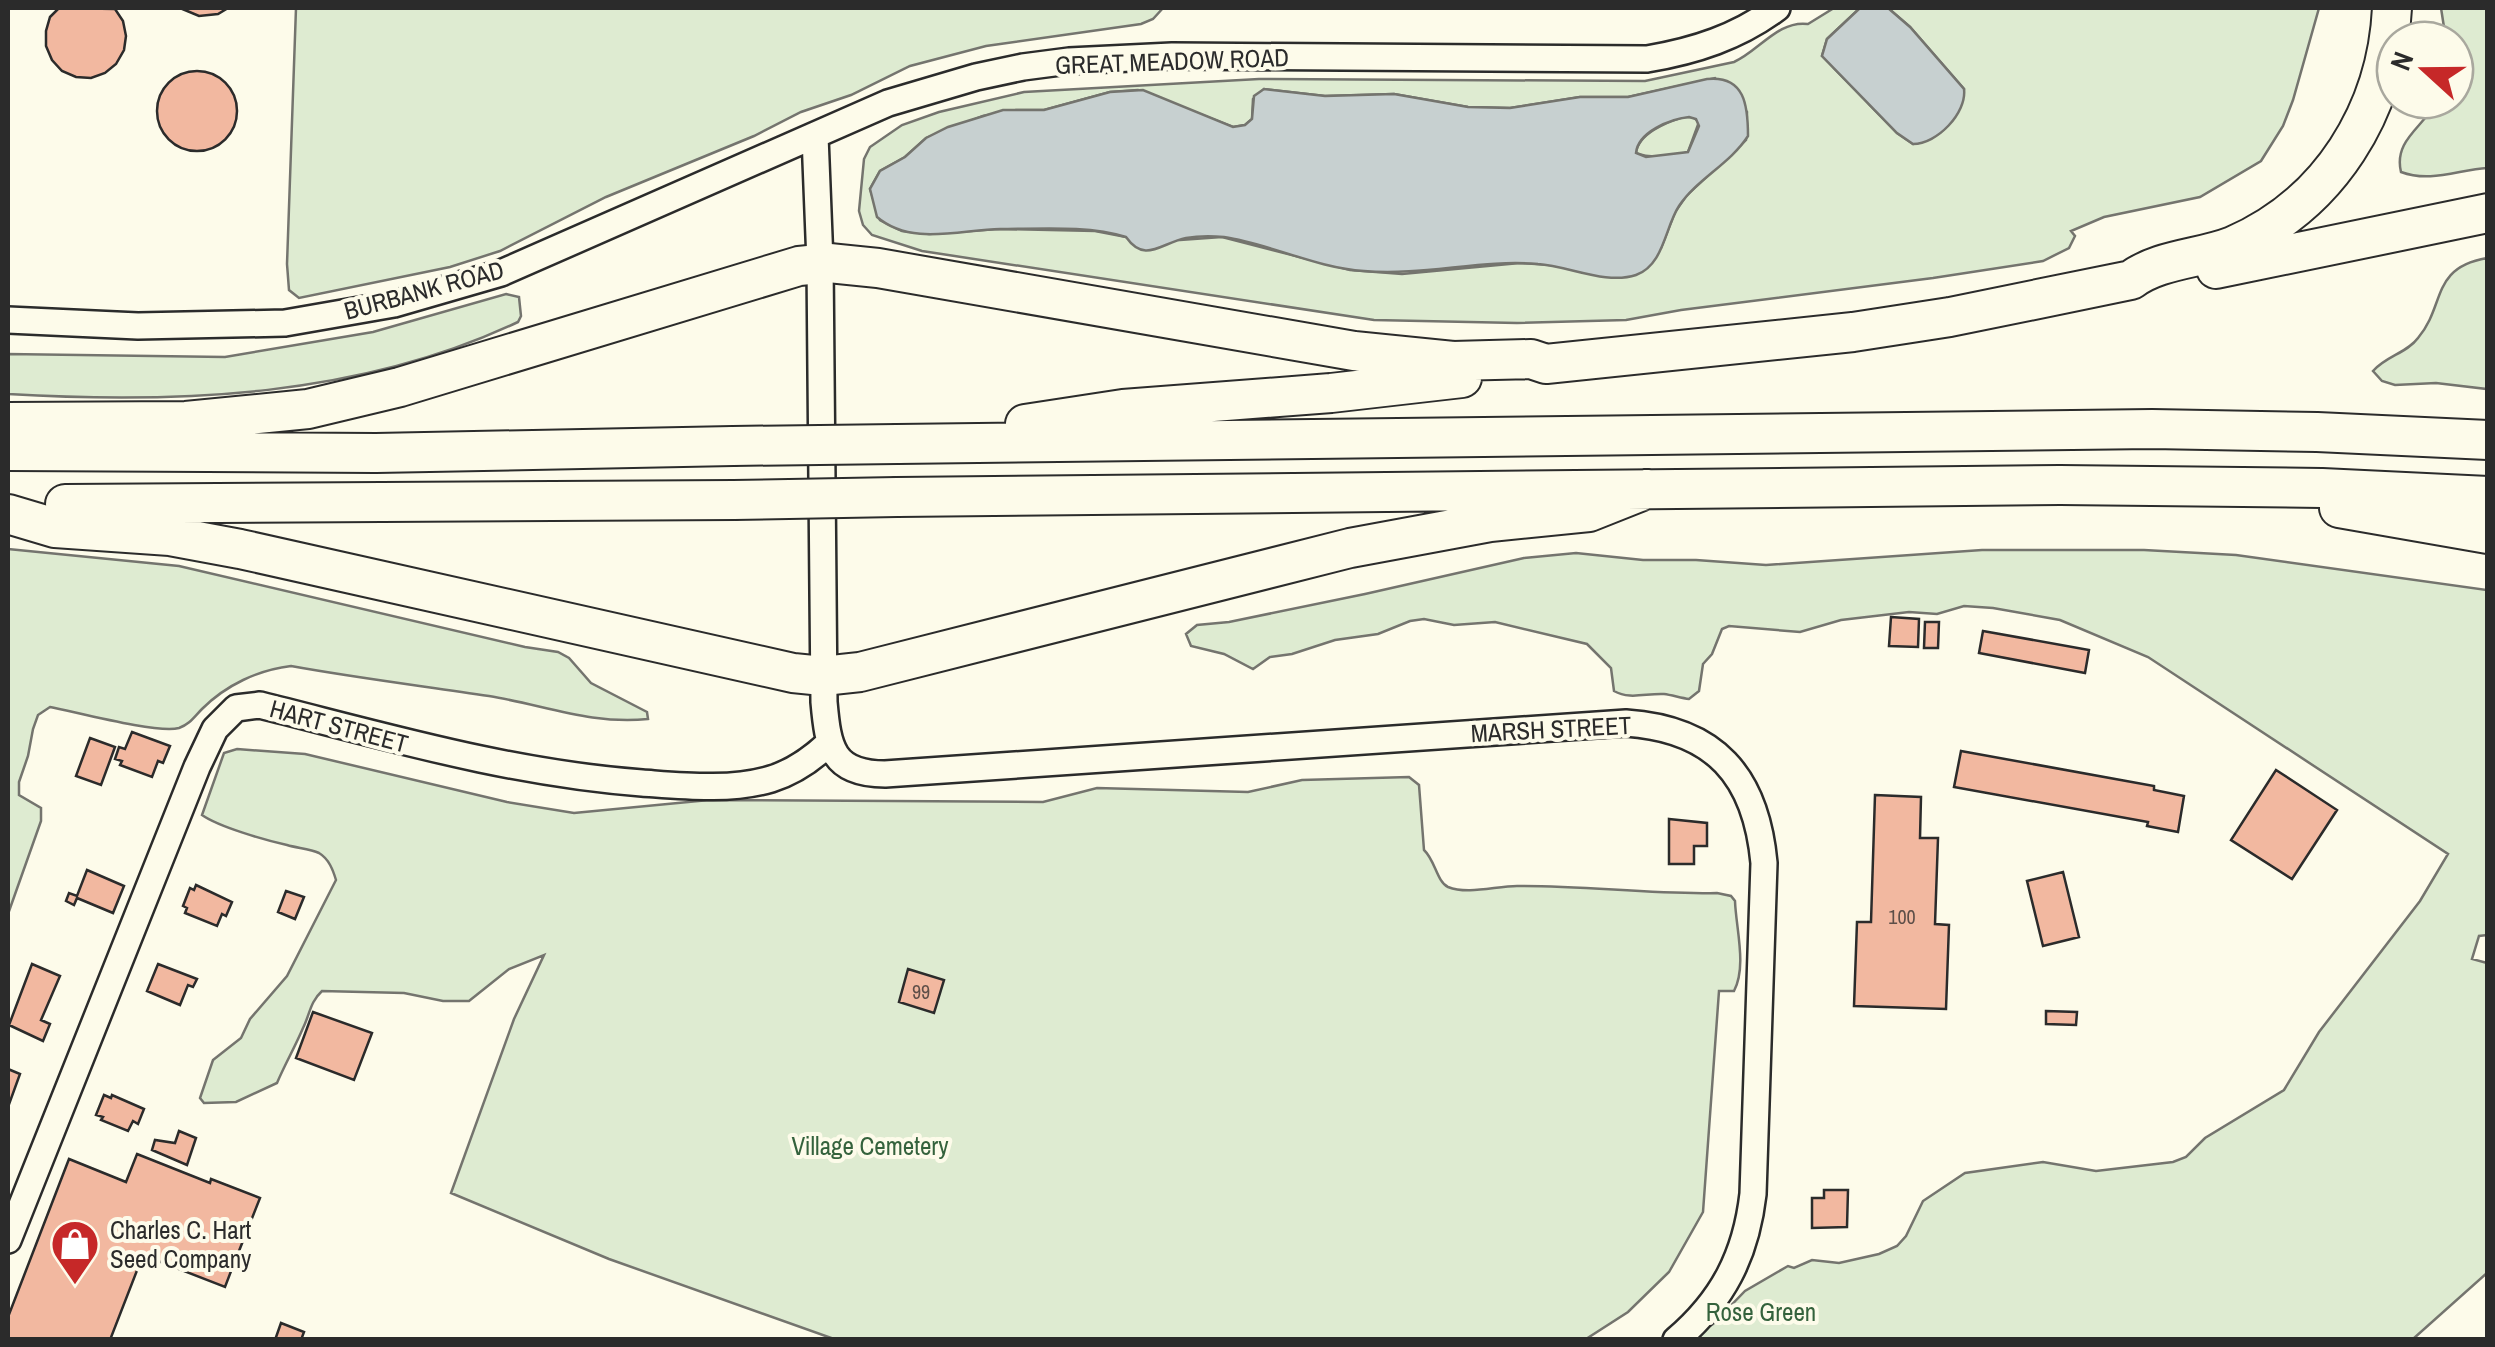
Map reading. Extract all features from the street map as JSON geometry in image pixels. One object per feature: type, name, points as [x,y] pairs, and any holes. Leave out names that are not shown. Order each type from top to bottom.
[{"type":"highway","points":[[2130,280],[2149,269],[2210,254],[2250,237],[2300,204],[2323,183],[2352,144],[2373,101],[2388,46],[2392,8]]},
{"type":"highway","points":[[8,422],[186,421],[308,409],[400,388],[820,262],[878,268],[1354,351],[1454,361],[1532,359],[1546,364],[1869,330],[2130,280],[2161,281],[2488,213]]},
{"type":"highway","points":[[972,442],[1023,425],[1078,414],[1527,373],[1546,364]]},
{"type":"highway","points":[[8,451],[284,454],[2152,429],[2488,440]]},
{"type":"highway","points":[[8,502],[198,506],[2060,485],[2264,487],[2488,496]]},
{"type":"highway","points":[[2264,487],[2349,510],[2488,534]]},
{"type":"highway","points":[[8,514],[55,528],[212,543],[823,676],[860,672],[1364,545],[1476,524],[1589,512],[1646,488]]},
{"type":"street","name":"GREAT MEADOW ROAD","points":[[815,136],[931,89],[1054,63],[1172,56],[1646,59],[1714,43],[1777,8]]},
{"type":"street","points":[[815,136],[820,262],[823,676],[830,743]]},
{"type":"street","name":"BURBANK ROAD","points":[[8,320],[138,326],[285,323],[394,304],[501,272],[815,136]]},
{"type":"street","name":"HART STREET","points":[[8,1240],[197,767],[215,730],[236,708],[260,705],[490,764],[578,778],[669,785],[734,785],[765,780],[802,765],[830,743]]},
{"type":"street","name":"MARSH STREET","points":[[830,743],[845,765],[862,773],[885,774],[1600,724],[1666,728],[1710,749],[1742,783],[1756,814],[1762,846],[1764,912],[1757,1143],[1751,1214],[1737,1263],[1707,1311],[1676,1340]]},
{"type":"green space","points":[[296,8],[1163,8],[1153,19],[1141,24],[986,46],[910,66],[851,95],[801,112],[754,136],[606,197],[500,251],[450,267],[299,298],[289,290],[287,264]]},
{"type":"green space","points":[[1834,8],[1860,8],[1827,39],[1822,56],[1897,133],[1913,144],[1932,138],[1948,125],[1959,108],[1964,89],[1910,27],[1888,8],[2319,8],[2293,100],[2283,126],[2261,161],[2200,197],[2104,217],[2071,231],[2075,236],[2069,248],[2043,261],[1933,278],[1626,320],[1374,320],[922,251],[872,235],[863,225],[859,211],[864,159],[870,147],[902,125],[1024,92],[1259,79],[1645,81],[1734,62],[1778,31],[1808,24]],"holes":[[[1715,78],[1747,112],[1746,140],[1687,195],[1675,212],[1661,248],[1608,276],[1520,263],[1402,274],[1350,270],[1222,237],[1180,240],[1095,231],[998,229],[929,234],[902,231],[880,220],[870,189],[880,171],[905,157],[926,138],[983,116],[1044,110],[1110,92],[1138,90],[1233,127],[1252,119],[1253,99],[1264,89],[1325,96],[1394,94],[1468,107],[1510,108],[1580,97],[1628,97]]]},
{"type":"green space","points":[[2441,8],[2487,8],[2487,168],[2412,175],[2401,172],[2402,150],[2423,120],[2475,120],[2475,20],[2443,20]]},
{"type":"green space","points":[[1684,117],[1699,122],[1688,152],[1662,157],[1636,153],[1647,135]]},
{"type":"green space","points":[[2487,258],[2487,389],[2436,383],[2395,385],[2382,381],[2373,371],[2418,338],[2448,279],[2469,263]]},
{"type":"green space","points":[[506,294],[519,297],[518,322],[458,347],[332,380],[268,390],[138,398],[8,394],[8,354],[225,357],[373,332]]},
{"type":"green space","points":[[8,549],[179,566],[558,652],[569,658],[591,683],[647,712],[648,719],[588,717],[489,696],[291,666],[255,675],[232,686],[179,728],[136,725],[50,707],[38,715],[19,782],[19,795],[41,808],[41,821],[8,914]]},
{"type":"green space","name":"Rose Green","points":[[1982,550],[2144,550],[2236,555],[2487,590],[2488,935],[2479,936],[2472,959],[2487,963],[2487,1273],[2413,1339],[1689,1339],[1713,1324],[1745,1291],[1788,1266],[1794,1268],[1812,1260],[1839,1263],[1897,1246],[1923,1201],[1965,1173],[2043,1162],[2096,1171],[2186,1157],[2205,1138],[2284,1090],[2319,1032],[2420,901],[2448,854],[2148,657],[2060,620],[1993,608],[1964,606],[1937,614],[1909,612],[1841,620],[1800,632],[1729,626],[1722,629],[1712,654],[1703,664],[1699,691],[1689,699],[1664,694],[1620,694],[1614,691],[1611,668],[1587,644],[1495,622],[1454,625],[1424,619],[1410,621],[1378,634],[1335,640],[1270,657],[1253,669],[1224,654],[1191,646],[1186,634],[1197,625],[1229,622],[1524,558],[1576,553],[1766,565]]},
{"type":"green space","name":"Village Cemetery","points":[[237,749],[305,754],[507,802],[574,813],[709,800],[1043,802],[1097,788],[1248,792],[1302,780],[1409,777],[1419,785],[1424,850],[1448,887],[1473,890],[1542,886],[1717,893],[1735,901],[1740,970],[1734,991],[1719,991],[1703,1212],[1669,1272],[1628,1312],[1586,1339],[834,1339],[609,1259],[451,1193],[514,1019],[544,955],[509,969],[469,1001],[443,1001],[404,993],[322,991],[277,1083],[236,1102],[204,1103],[200,1098],[213,1060],[241,1038],[250,1019],[287,976],[336,880],[319,853],[243,833],[202,815],[224,753]]},
{"type":"shaded area","points":[[1860,8],[1888,8],[1910,27],[1964,89],[1956,117],[1932,139],[1913,144],[1897,133],[1822,56],[1827,39]]},
{"type":"shaded area","points":[[1720,79],[1737,87],[1742,95],[1748,136],[1679,206],[1653,263],[1636,275],[1624,277],[1517,263],[1364,271],[1219,237],[1186,238],[1147,250],[1133,245],[1126,237],[1080,229],[920,234],[890,226],[877,217],[870,189],[880,171],[948,127],[1003,110],[1044,110],[1110,92],[1143,90],[1233,127],[1252,119],[1254,96],[1264,89],[1325,96],[1394,94],[1468,107],[1510,108],[1580,97],[1628,97]],"holes":[[[1681,118],[1696,119],[1699,126],[1688,152],[1646,157],[1636,153],[1642,139],[1656,128]]]},
{"type":"building","points":[[59,8],[115,9],[126,36],[116,64],[91,78],[62,71],[46,46],[50,17]]},
{"type":"building","points":[[180,8],[228,8],[218,14],[199,16]]},
{"type":"building","points":[[189,71],[205,71],[226,82],[237,111],[226,140],[205,151],[189,151],[175,145],[163,133],[157,119],[157,103],[163,89],[175,77]]},
{"type":"building","points":[[1891,617],[1919,619],[1918,647],[1889,646]]},
{"type":"building","points":[[1925,622],[1939,622],[1938,648],[1924,648]]},
{"type":"building","points":[[1983,631],[2089,650],[2085,673],[1979,653]]},
{"type":"building","points":[[132,732],[170,746],[152,777],[120,765],[122,761],[115,759],[119,747],[125,749]]},
{"type":"building","points":[[90,738],[115,747],[101,785],[76,776]]},
{"type":"building","points":[[1961,751],[2154,786],[2154,790],[2184,796],[2178,832],[2147,826],[2148,822],[1954,787]]},
{"type":"building","points":[[2276,770],[2337,810],[2292,879],[2231,840]]},
{"type":"building","points":[[1875,795],[1921,797],[1920,838],[1938,838],[1935,924],[1949,925],[1946,1009],[1854,1006],[1857,922],[1871,922]]},
{"type":"building","points":[[1669,819],[1707,823],[1707,846],[1694,846],[1694,864],[1669,864]]},
{"type":"building","points":[[87,870],[124,886],[113,913],[77,898],[74,905],[66,901],[69,893],[77,896]]},
{"type":"building","points":[[2063,872],[2079,937],[2043,946],[2027,881]]},
{"type":"building","points":[[196,885],[232,902],[217,926],[185,913],[187,908],[183,906],[190,888],[194,890]]},
{"type":"building","points":[[286,891],[304,897],[295,919],[278,912]]},
{"type":"building","points":[[32,964],[60,976],[41,1020],[50,1024],[43,1041],[9,1025]]},
{"type":"building","points":[[158,964],[197,979],[193,987],[188,985],[180,1005],[147,991]]},
{"type":"building","points":[[908,969],[944,980],[934,1013],[899,1002]]},
{"type":"building","points":[[2046,1011],[2077,1012],[2076,1025],[2046,1024]]},
{"type":"building","points":[[313,1012],[372,1033],[354,1080],[296,1058]]},
{"type":"building","points":[[8,1069],[20,1074],[8,1107]]},
{"type":"building","points":[[104,1095],[144,1109],[138,1124],[133,1121],[128,1131],[101,1120],[103,1117],[96,1115]]},
{"type":"building","points":[[179,1131],[196,1138],[187,1165],[152,1150],[155,1140],[175,1143]]},
{"type":"building","points":[[137,1154],[260,1198],[239,1251],[243,1253],[238,1267],[233,1266],[225,1287],[143,1255],[110,1340],[8,1340],[8,1317],[69,1159],[126,1182]]},
{"type":"building","points":[[1824,1190],[1848,1190],[1847,1227],[1812,1228],[1812,1198],[1824,1198]]},
{"type":"building","points":[[281,1323],[304,1332],[301,1340],[275,1340]]},
{"type":"place","name":"Charles C. Hart Seed Company","points":[[75,1286]]}]
